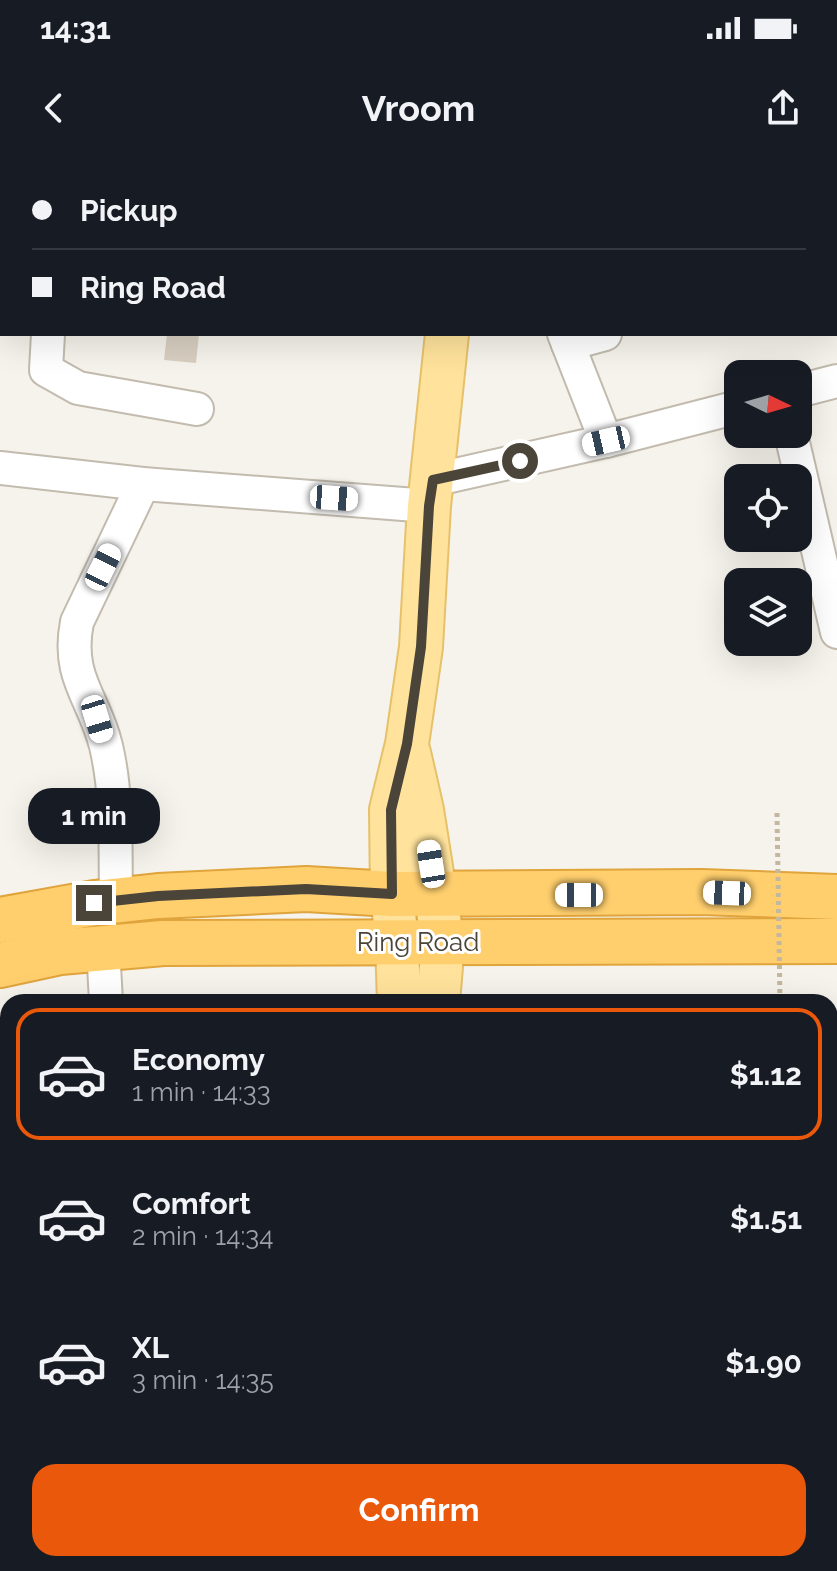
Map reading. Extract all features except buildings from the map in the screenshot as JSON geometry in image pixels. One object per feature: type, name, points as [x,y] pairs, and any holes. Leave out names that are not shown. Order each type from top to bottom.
[{"type":"highway","name":"Ring Road","points":[[0,920],[172,895],[306,889],[392,894],[702,892],[837,897]]},
{"type":"highway","name":"Ring Road","points":[[0,965],[60,952],[103,947],[222,942],[837,941]]},
{"type":"main road","points":[[399,994],[392,894],[391,810],[407,744],[421,647],[431,493],[447,336]]},
{"type":"main road","points":[[407,744],[422,810],[443,943],[439,994]]},
{"type":"street","points":[[48,336],[46,370],[78,388],[197,409]]},
{"type":"street","points":[[589,336],[566,339],[606,441]]},
{"type":"street","points":[[812,387],[837,381]]},
{"type":"street","points":[[0,468],[143,484],[431,493],[606,441],[724,411]]},
{"type":"street","points":[[794,448],[837,632]]},
{"type":"street","points":[[116,901],[113,786],[106,746],[74,665],[73,642],[77,622],[143,484]]},
{"type":"street","points":[[103,947],[106,994]]},
{"type":"path","points":[[777,813],[780,994]]},
{"type":"route","points":[[94,903],[158,896],[306,889],[392,894],[391,810],[407,744],[421,647],[433,480],[520,461]]}]
